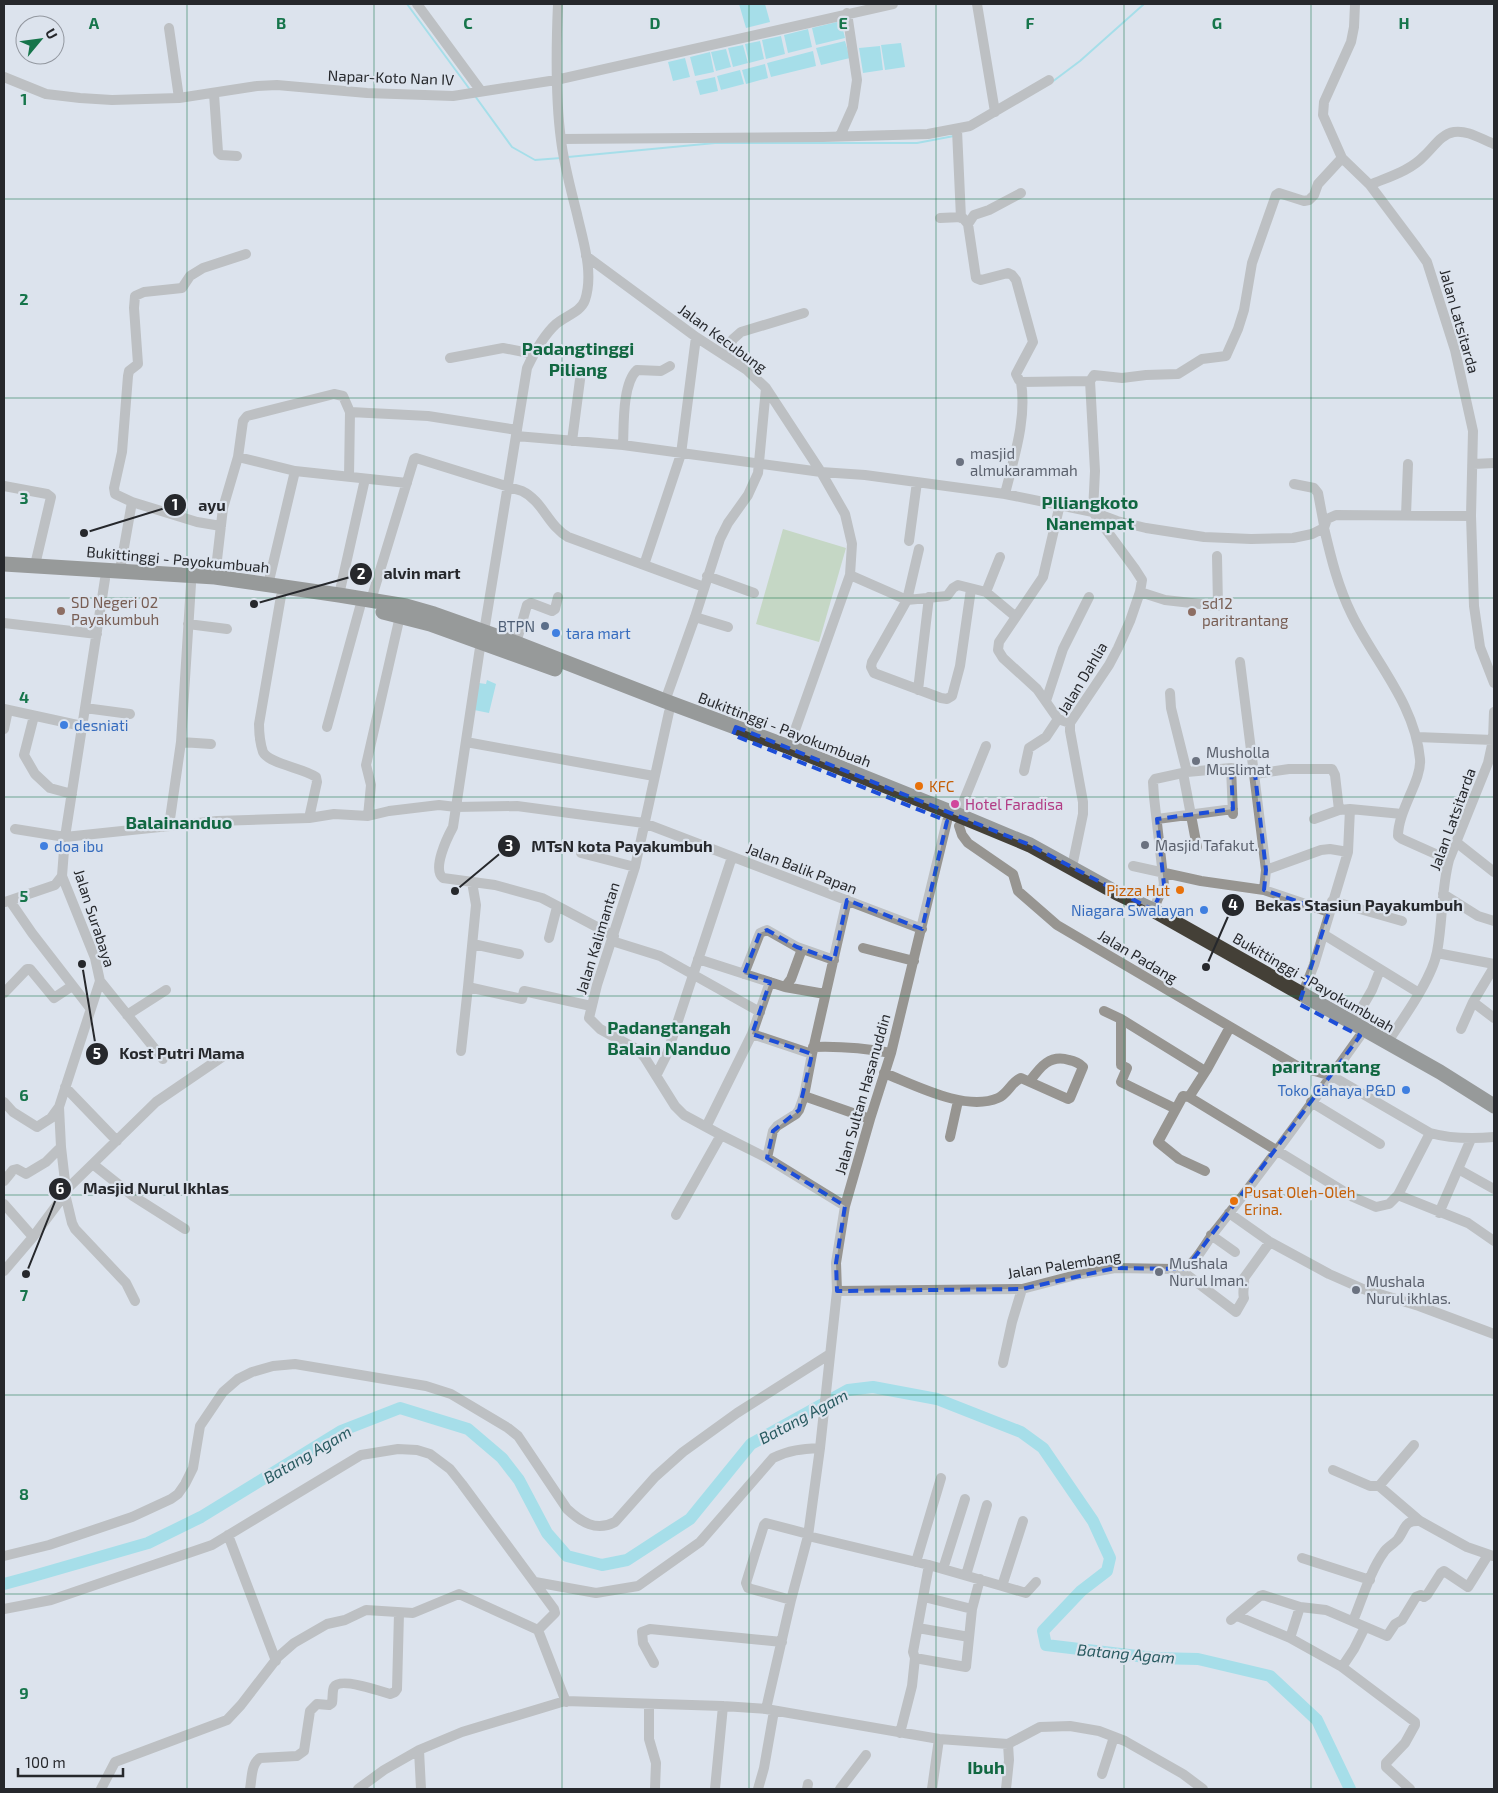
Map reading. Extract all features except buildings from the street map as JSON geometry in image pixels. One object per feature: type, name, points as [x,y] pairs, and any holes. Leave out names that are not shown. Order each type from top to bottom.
[{"type":"highway","name":"Bukittinggi - Payokumbuah","points":[[4,564],[215,577],[268,585],[312,596],[434,614],[482,636],[734,731],[955,821],[1030,845],[1117,893],[1153,910],[1276,986],[1302,995],[1494,1114]]},
{"type":"highway","name":"Bukittinggi - Payokumbuah","points":[[4,573],[191,584],[281,596],[339,595],[400,616],[516,643],[667,707]]},
{"type":"highway","name":"Bukittinggi - Payokumbuah","points":[[734,731],[789,747],[1026,852],[1356,1030],[1387,1043],[1458,1083],[1494,1106]]},
{"type":"street","points":[[417,4],[476,92]]},
{"type":"street","points":[[558,4],[556,80],[561,139],[564,162],[586,256],[588,288],[584,302],[578,310],[556,324],[534,354],[527,368],[482,636],[453,827],[446,839],[438,870],[443,878],[496,885],[542,898],[613,939],[660,956],[760,1012]]},
{"type":"street","name":"Napar-Koto Nan IV","points":[[4,77],[46,94],[112,100],[179,98],[256,86],[277,85],[367,93],[453,96],[556,80],[893,4]]},
{"type":"street","points":[[977,4],[996,112]]},
{"type":"street","name":"Jalan Latsitarda","points":[[1355,4],[1351,42],[1324,102],[1322,111],[1339,161],[1370,185],[1415,245],[1431,272],[1455,350],[1473,431],[1474,606],[1478,636],[1494,683]]},
{"type":"street","points":[[840,136],[853,107],[856,80],[847,13]]},
{"type":"street","points":[[169,28],[179,98]]},
{"type":"street","points":[[561,139],[958,133],[1049,80]]},
{"type":"street","points":[[214,94],[218,152],[221,155],[237,156]]},
{"type":"street","points":[[1370,185],[1414,165],[1440,139],[1450,133],[1464,132],[1494,144]]},
{"type":"street","points":[[958,133],[965,221],[976,278],[980,280],[1008,273],[1012,275],[1016,280],[1032,338],[1032,346],[1016,374],[1021,382],[1024,400],[1021,427],[1005,494]]},
{"type":"street","points":[[1217,556],[1218,606],[1165,600],[1140,592],[1142,580],[1136,569],[1093,512],[1095,471],[1090,381],[1094,375],[1122,378],[1178,374],[1202,359],[1226,356],[1244,310],[1252,263],[1276,195],[1279,193],[1304,201],[1309,200],[1314,195],[1318,184],[1339,161]]},
{"type":"street","points":[[940,218],[965,221],[1021,193]]},
{"type":"street","points":[[221,526],[197,522],[132,502],[115,494],[114,488],[122,452],[128,376],[129,372],[138,364],[134,298],[144,292],[182,288],[190,276],[203,268],[246,254]]},
{"type":"street","name":"Jalan Kecubung","points":[[586,256],[696,337],[748,370],[766,388],[821,472],[845,514],[852,544],[850,575],[789,747]]},
{"type":"street","points":[[726,356],[733,338],[741,332],[804,313]]},
{"type":"street","points":[[644,565],[681,454],[696,337]]},
{"type":"street","points":[[450,358],[503,348],[534,354]]},
{"type":"street","points":[[623,446],[626,395],[633,374],[637,370],[661,371],[670,366]]},
{"type":"street","points":[[572,440],[581,372]]},
{"type":"street","points":[[1021,382],[1090,381]]},
{"type":"street","name":"Jalan Kalimantan","points":[[656,1076],[638,1050],[600,1029],[589,1018],[591,1006],[635,867],[667,707],[704,587],[720,539],[728,523],[748,495],[758,473],[766,388]]},
{"type":"street","points":[[215,577],[223,508],[238,457],[245,418],[250,415],[337,394],[344,398],[350,412],[349,477]]},
{"type":"street","points":[[350,412],[428,416],[517,433],[821,472],[866,475],[1005,494],[1060,504],[1146,528],[1223,538],[1293,538],[1312,534],[1324,526],[1327,519],[1336,515],[1472,516]]},
{"type":"street","points":[[238,457],[294,471],[407,483]]},
{"type":"street","points":[[327,727],[366,604],[414,459],[416,458],[522,491],[535,499],[562,533],[704,587]]},
{"type":"street","points":[[1473,464],[1494,463]]},
{"type":"street","points":[[1406,515],[1408,464]]},
{"type":"street","points":[[268,585],[294,471]]},
{"type":"street","points":[[339,595],[365,479]]},
{"type":"street","points":[[909,541],[917,482]]},
{"type":"street","points":[[1294,484],[1314,488],[1318,493],[1339,586],[1352,616],[1402,701],[1417,737],[1420,764],[1402,814],[1398,832],[1400,838],[1449,860]]},
{"type":"street","points":[[4,486],[47,494],[51,497],[35,565]]},
{"type":"street","points":[[120,570],[132,502]]},
{"type":"street","points":[[1060,504],[1043,577],[999,642],[998,650],[1003,658],[1037,689],[1058,719],[1070,723]]},
{"type":"street","points":[[919,549],[907,600],[872,662],[871,667],[874,673],[944,699],[952,696],[960,666],[971,589]]},
{"type":"street","points":[[986,592],[1000,557]]},
{"type":"street","points":[[850,575],[907,600],[946,596],[958,585],[986,592],[1016,617]]},
{"type":"street","points":[[708,576],[754,593]]},
{"type":"street","name":"Jalan Surabaya","points":[[105,579],[65,837],[62,876],[95,958],[100,981],[59,1107],[66,1192],[72,1223],[75,1229],[126,1283],[135,1301]]},
{"type":"street","points":[[169,826],[180,742],[191,584]]},
{"type":"street","name":"Jalan Dahlia","points":[[1072,867],[1083,814],[1083,802],[1070,723],[1109,665],[1118,648],[1140,592]]},
{"type":"street","points":[[281,596],[258,724],[263,750],[269,758],[316,777],[317,782],[309,818]]},
{"type":"street","points":[[516,643],[528,605],[531,603],[552,610],[555,609],[558,597]]},
{"type":"street","points":[[918,690],[929,597]]},
{"type":"street","points":[[1046,700],[1063,649],[1089,597]]},
{"type":"street","points":[[368,816],[371,784],[366,765],[400,616]]},
{"type":"street","points":[[695,617],[728,627]]},
{"type":"street","points":[[4,624],[97,634]]},
{"type":"street","points":[[188,624],[227,629]]},
{"type":"street","points":[[1240,662],[1266,870],[1264,890]]},
{"type":"street","points":[[1170,693],[1171,708],[1185,773],[1197,847]]},
{"type":"street","points":[[85,708],[130,714]]},
{"type":"street","points":[[4,729],[6,709],[82,726]]},
{"type":"street","points":[[34,716],[24,755],[35,774],[50,788],[72,794]]},
{"type":"street","points":[[1024,771],[1029,748],[1046,736],[1058,719]]},
{"type":"street","name":"Jalan Latsitarda","points":[[1387,1043],[1419,993],[1437,953],[1445,876],[1449,860],[1488,763],[1494,719]]},
{"type":"street","points":[[1417,737],[1492,740]]},
{"type":"street","points":[[180,742],[211,744]]},
{"type":"street","points":[[466,742],[654,776]]},
{"type":"street","name":"Jalan Sultan Hasanuddin","points":[[758,1789],[764,1768],[770,1710],[782,1642],[808,1535],[830,1354],[836,1291],[836,1264],[845,1206],[891,1053],[922,929],[955,821],[986,746]]},
{"type":"street","points":[[1156,819],[1233,812],[1231,768]]},
{"type":"street","points":[[1153,910],[1164,884],[1161,872],[1153,782],[1158,778],[1231,768],[1247,770],[1255,774],[1289,769],[1332,770],[1345,809],[1348,852],[1302,995]]},
{"type":"street","name":"Jalan Balik Papan","points":[[15,829],[65,837],[217,821],[309,818],[334,814],[368,816],[389,811],[438,805],[456,807],[517,806],[644,823],[922,929]]},
{"type":"street","points":[[1314,819],[1345,809],[1402,814]]},
{"type":"street","name":"Jalan Padang","points":[[955,821],[968,843],[1013,874],[1018,891],[1057,925],[1230,1027],[1297,1066],[1332,1076],[1430,1133],[1448,1138],[1472,1139],[1494,1137]]},
{"type":"street","points":[[1456,842],[1494,872]]},
{"type":"street","points":[[1266,870],[1322,850],[1330,849],[1348,852]]},
{"type":"street","points":[[581,853],[635,867]]},
{"type":"street","points":[[732,857],[667,1054],[656,1076],[675,1106],[684,1115],[721,1136],[767,1158],[845,1206]]},
{"type":"street","points":[[1133,866],[1200,880],[1264,890],[1329,912]]},
{"type":"street","points":[[62,876],[55,885],[7,901],[90,1008]]},
{"type":"street","points":[[460,1051],[476,906],[472,882]]},
{"type":"street","points":[[55,885],[66,889]]},
{"type":"street","points":[[1443,894],[1478,916],[1494,921]]},
{"type":"street","points":[[767,1158],[773,1130],[800,1110],[847,900]]},
{"type":"street","points":[[1332,901],[1402,921]]},
{"type":"street","points":[[550,938],[557,907]]},
{"type":"street","points":[[744,974],[760,933],[764,930],[769,930],[802,949],[834,960]]},
{"type":"street","points":[[1323,934],[1419,993]]},
{"type":"street","points":[[473,944],[519,954]]},
{"type":"street","points":[[863,948],[914,961]]},
{"type":"street","points":[[785,986],[791,979],[802,949]]},
{"type":"street","points":[[1437,953],[1494,966],[1473,1002],[1461,1029]]},
{"type":"street","points":[[698,958],[770,982],[825,994]]},
{"type":"street","points":[[4,993],[27,969],[30,969],[54,998],[72,986]]},
{"type":"street","points":[[1270,1242],[1244,1278],[1246,1286],[1243,1294],[1244,1298],[1236,1312],[1182,1271],[1194,1261],[1211,1235],[1278,1150],[1311,1102],[1332,1076],[1356,1030],[1380,970]]},
{"type":"street","points":[[100,981],[163,1059]]},
{"type":"street","points":[[706,1127],[752,1034],[770,982]]},
{"type":"street","points":[[468,987],[522,999],[524,991],[591,1006]]},
{"type":"street","points":[[127,1015],[166,990]]},
{"type":"street","points":[[1473,1002],[1494,1018]]},
{"type":"street","points":[[1104,1011],[1121,1019],[1204,1071]]},
{"type":"street","points":[[1121,1019],[1121,1065],[1127,1068],[1122,1082],[1176,1109]]},
{"type":"street","points":[[1189,1097],[1230,1027]]},
{"type":"street","points":[[752,1034],[812,1050],[839,1046],[891,1053]]},
{"type":"street","points":[[4,1271],[33,1237],[66,1192],[156,1102],[222,1057]]},
{"type":"street","points":[[884,1073],[958,1101],[996,1099],[1001,1097],[1016,1080],[1023,1078],[1030,1082],[1068,1099],[1083,1068],[1076,1061],[1058,1058],[1050,1060],[1042,1066],[1030,1082]]},
{"type":"street","points":[[65,1086],[117,1141]]},
{"type":"street","points":[[804,1096],[870,1119]]},
{"type":"street","points":[[1205,1172],[1179,1159],[1158,1142],[1183,1096],[1189,1097],[1354,1197],[1376,1207],[1389,1204],[1398,1195],[1430,1133]]},
{"type":"street","points":[[950,1137],[958,1101]]},
{"type":"street","points":[[4,1102],[13,1112],[37,1127],[51,1118],[59,1107]]},
{"type":"street","points":[[1311,1102],[1380,1144]]},
{"type":"street","points":[[676,1215],[721,1136]]},
{"type":"street","points":[[1439,1213],[1472,1139]]},
{"type":"street","points":[[4,1181],[13,1170],[17,1169],[26,1174],[46,1162],[61,1147]]},
{"type":"street","points":[[94,1164],[133,1196],[185,1229]]},
{"type":"street","points":[[1458,1168],[1494,1189]]},
{"type":"street","points":[[1398,1195],[1468,1223],[1494,1241]]},
{"type":"street","points":[[4,1204],[33,1237]]},
{"type":"street","points":[[1229,1213],[1270,1242],[1329,1274],[1363,1289],[1426,1309],[1494,1334]]},
{"type":"street","points":[[1211,1235],[1235,1252]]},
{"type":"street","name":"Jalan Palembang","points":[[836,1291],[1022,1289],[1076,1275],[1115,1268],[1175,1269],[1182,1271]]},
{"type":"street","points":[[1003,1362],[1022,1289]]},
{"type":"street","points":[[4,1556],[49,1545],[132,1517],[171,1499],[178,1494],[193,1468],[200,1426],[223,1392],[238,1379],[252,1372],[273,1366],[295,1364],[426,1386],[451,1394],[518,1436],[567,1509],[577,1518],[587,1524],[608,1526],[615,1522],[655,1477],[683,1452],[737,1413],[830,1354]]},
{"type":"street","points":[[1379,1486],[1414,1444]]},
{"type":"street","points":[[535,1582],[596,1593],[638,1586],[700,1542],[773,1458],[785,1452],[798,1449],[820,1448]]},
{"type":"street","points":[[4,1609],[51,1600],[212,1545],[361,1455],[398,1449],[417,1450],[430,1454],[450,1470],[554,1609],[555,1613],[538,1630]]},
{"type":"street","points":[[1333,1470],[1370,1486],[1379,1486],[1420,1521],[1467,1548],[1491,1556],[1468,1587],[1444,1571],[1441,1573],[1427,1595],[1416,1597],[1402,1620],[1395,1624],[1387,1636],[1326,1610],[1300,1608],[1263,1595],[1234,1618],[1290,1638],[1342,1666],[1415,1722],[1405,1743],[1386,1763],[1386,1767],[1410,1789]]},
{"type":"street","points":[[916,1562],[941,1478]]},
{"type":"street","points":[[943,1569],[965,1499]]},
{"type":"street","points":[[966,1575],[987,1505]]},
{"type":"street","points":[[1002,1586],[1023,1521]]},
{"type":"street","points":[[1353,1621],[1385,1550],[1397,1541],[1407,1523],[1420,1521]]},
{"type":"street","points":[[791,1600],[748,1588],[746,1583],[765,1524],[768,1523],[966,1575],[1026,1593],[1036,1582]]},
{"type":"street","points":[[228,1535],[276,1661]]},
{"type":"street","points":[[1302,1558],[1370,1580]]},
{"type":"street","points":[[900,1733],[912,1686],[915,1658],[913,1652],[929,1565]]},
{"type":"street","points":[[915,1658],[966,1667],[972,1609],[980,1579]]},
{"type":"street","points":[[101,1789],[115,1762],[227,1720],[276,1661],[294,1643],[327,1624],[345,1620],[366,1610],[413,1614],[459,1594],[538,1630],[566,1702]]},
{"type":"street","points":[[924,1597],[972,1609]]},
{"type":"street","points":[[1290,1638],[1300,1608]]},
{"type":"street","points":[[250,1789],[254,1765],[260,1758],[297,1756],[304,1751],[310,1711],[317,1704],[332,1703],[333,1688],[336,1685],[346,1682],[390,1694],[395,1692],[397,1689],[399,1613]]},
{"type":"street","points":[[1342,1666],[1354,1649],[1365,1626]]},
{"type":"street","points":[[918,1628],[969,1637]]},
{"type":"street","points":[[654,1663],[642,1639],[642,1632],[650,1629],[782,1642]]},
{"type":"street","points":[[358,1789],[384,1770],[420,1750],[462,1732],[566,1702],[723,1706],[770,1710],[939,1739],[1008,1744],[1040,1727],[1070,1726],[1099,1731],[1146,1752],[1183,1774],[1203,1789]]},
{"type":"street","points":[[649,1704],[649,1739],[656,1762],[655,1789]]},
{"type":"street","points":[[715,1789],[723,1706]]},
{"type":"street","points":[[1102,1774],[1114,1737]]},
{"type":"street","points":[[932,1789],[939,1739]]},
{"type":"street","points":[[1006,1789],[1009,1760],[1008,1744]]},
{"type":"street","points":[[420,1750],[421,1789]]},
{"type":"street","points":[[840,1789],[866,1755]]},
{"type":"highlighted area","points":[[736,727],[1030,845],[1153,910],[1164,885],[1157,819],[1233,809],[1231,768],[1255,774],[1266,870],[1264,890],[1329,912],[1299,1004],[1360,1036],[1186,1269],[1115,1268],[1022,1289],[837,1291],[836,1263],[845,1206],[767,1158],[773,1131],[799,1110],[812,1054],[752,1034],[770,982],[744,974],[760,933],[767,930],[797,947],[834,960],[847,900],[922,929],[947,821],[733,735]]},
{"type":"green space","points":[[783,529],[846,548],[819,642],[756,624]]},
{"type":"water","points":[[739,4],[765,4],[770,22],[746,28]]},
{"type":"water","points":[[841,21],[845,38],[816,45],[812,28]]},
{"type":"water","points":[[808,29],[812,47],[788,53],[784,35]]},
{"type":"water","points":[[781,36],[785,54],[766,59],[762,40]]},
{"type":"water","points":[[760,41],[764,59],[749,63],[745,44]]},
{"type":"water","points":[[845,41],[850,58],[821,65],[816,48]]},
{"type":"water","points":[[901,43],[905,67],[885,70],[881,45]]},
{"type":"water","points":[[743,45],[748,63],[733,67],[728,48]]},
{"type":"water","points":[[880,46],[883,70],[863,73],[859,48]]},
{"type":"water","points":[[726,49],[731,67],[716,71],[711,52]]},
{"type":"water","points":[[813,51],[816,66],[771,77],[767,63]]},
{"type":"water","points":[[710,52],[714,72],[695,76],[690,57]]},
{"type":"water","points":[[685,58],[690,77],[673,81],[668,62]]},
{"type":"water","points":[[765,64],[768,78],[746,84],[742,70]]},
{"type":"water","points":[[740,70],[744,84],[721,90],[717,76]]},
{"type":"water","points":[[715,77],[718,91],[700,95],[696,81]]},
{"type":"water","points":[[487,680],[496,684],[489,713],[474,710],[479,683],[486,684]]},
{"type":"waterway","points":[[407,4],[471,91]]},
{"type":"waterway","points":[[1052,82],[1080,61],[1144,4]]},
{"type":"waterway","points":[[475,96],[512,147],[535,160],[561,158]]},
{"type":"waterway","points":[[568,157],[715,143],[917,143],[954,136]]},
{"type":"waterway","name":"Batang Agam","points":[[4,1584],[148,1543],[201,1517],[341,1431],[400,1408],[468,1429],[502,1458],[519,1480],[547,1533],[567,1556],[602,1565],[627,1560],[690,1519],[751,1444],[848,1390],[873,1387],[937,1399],[1021,1432],[1043,1448],[1093,1521],[1110,1558],[1107,1571],[1081,1591],[1043,1631],[1046,1645],[1154,1658],[1198,1659],[1270,1676],[1317,1720],[1350,1789]]},
{"type":"place","name":"masjid almukarammah","points":[[960,462]]},
{"type":"place","name":"ayu","points":[[84,533]]},
{"type":"place","name":"alvin mart","points":[[254,604]]},
{"type":"place","name":"SD Negeri 02 Payakumbuh","points":[[61,611]]},
{"type":"place","name":"sd12 paritrantang","points":[[1192,612]]},
{"type":"place","name":"BTPN","points":[[545,626]]},
{"type":"place","name":"tara mart","points":[[556,633]]},
{"type":"place","name":"desniati","points":[[64,725]]},
{"type":"place","name":"Musholla Muslimat","points":[[1196,761]]},
{"type":"place","name":"KFC","points":[[919,786]]},
{"type":"place","name":"Hotel Faradisa","points":[[955,804]]},
{"type":"place","name":"Masjid Tafakut.","points":[[1145,845]]},
{"type":"place","name":"doa ibu","points":[[44,846]]},
{"type":"place","name":"Pizza Hut","points":[[1180,890]]},
{"type":"place","name":"MTsN kota Payakumbuh","points":[[455,891]]},
{"type":"place","name":"Niagara Swalayan","points":[[1204,910]]},
{"type":"place","name":"Kost Putri Mama","points":[[82,964]]},
{"type":"place","name":"Bekas Stasiun Payakumbuh","points":[[1206,967]]},
{"type":"place","name":"Toko Cahaya P&D","points":[[1406,1090]]},
{"type":"place","name":"Pusat Oleh-Oleh Erina.","points":[[1234,1201]]},
{"type":"place","name":"Mushala Nurul Iman.","points":[[1159,1272]]},
{"type":"place","name":"Masjid Nurul Ikhlas","points":[[26,1274]]},
{"type":"place","name":"Mushala Nurul ikhlas.","points":[[1356,1290]]},
{"type":"district","name":"Padangtinggi Piliang","points":[[578,358]]},
{"type":"district","name":"Piliangkoto Nanempat","points":[[1090,512]]},
{"type":"district","name":"Balainanduo","points":[[179,822]]},
{"type":"district","name":"Padangtangah Balain Nanduo","points":[[669,1037]]},
{"type":"district","name":"paritrantang","points":[[1326,1066]]},
{"type":"district","name":"Ibuh","points":[[986,1767]]}]
